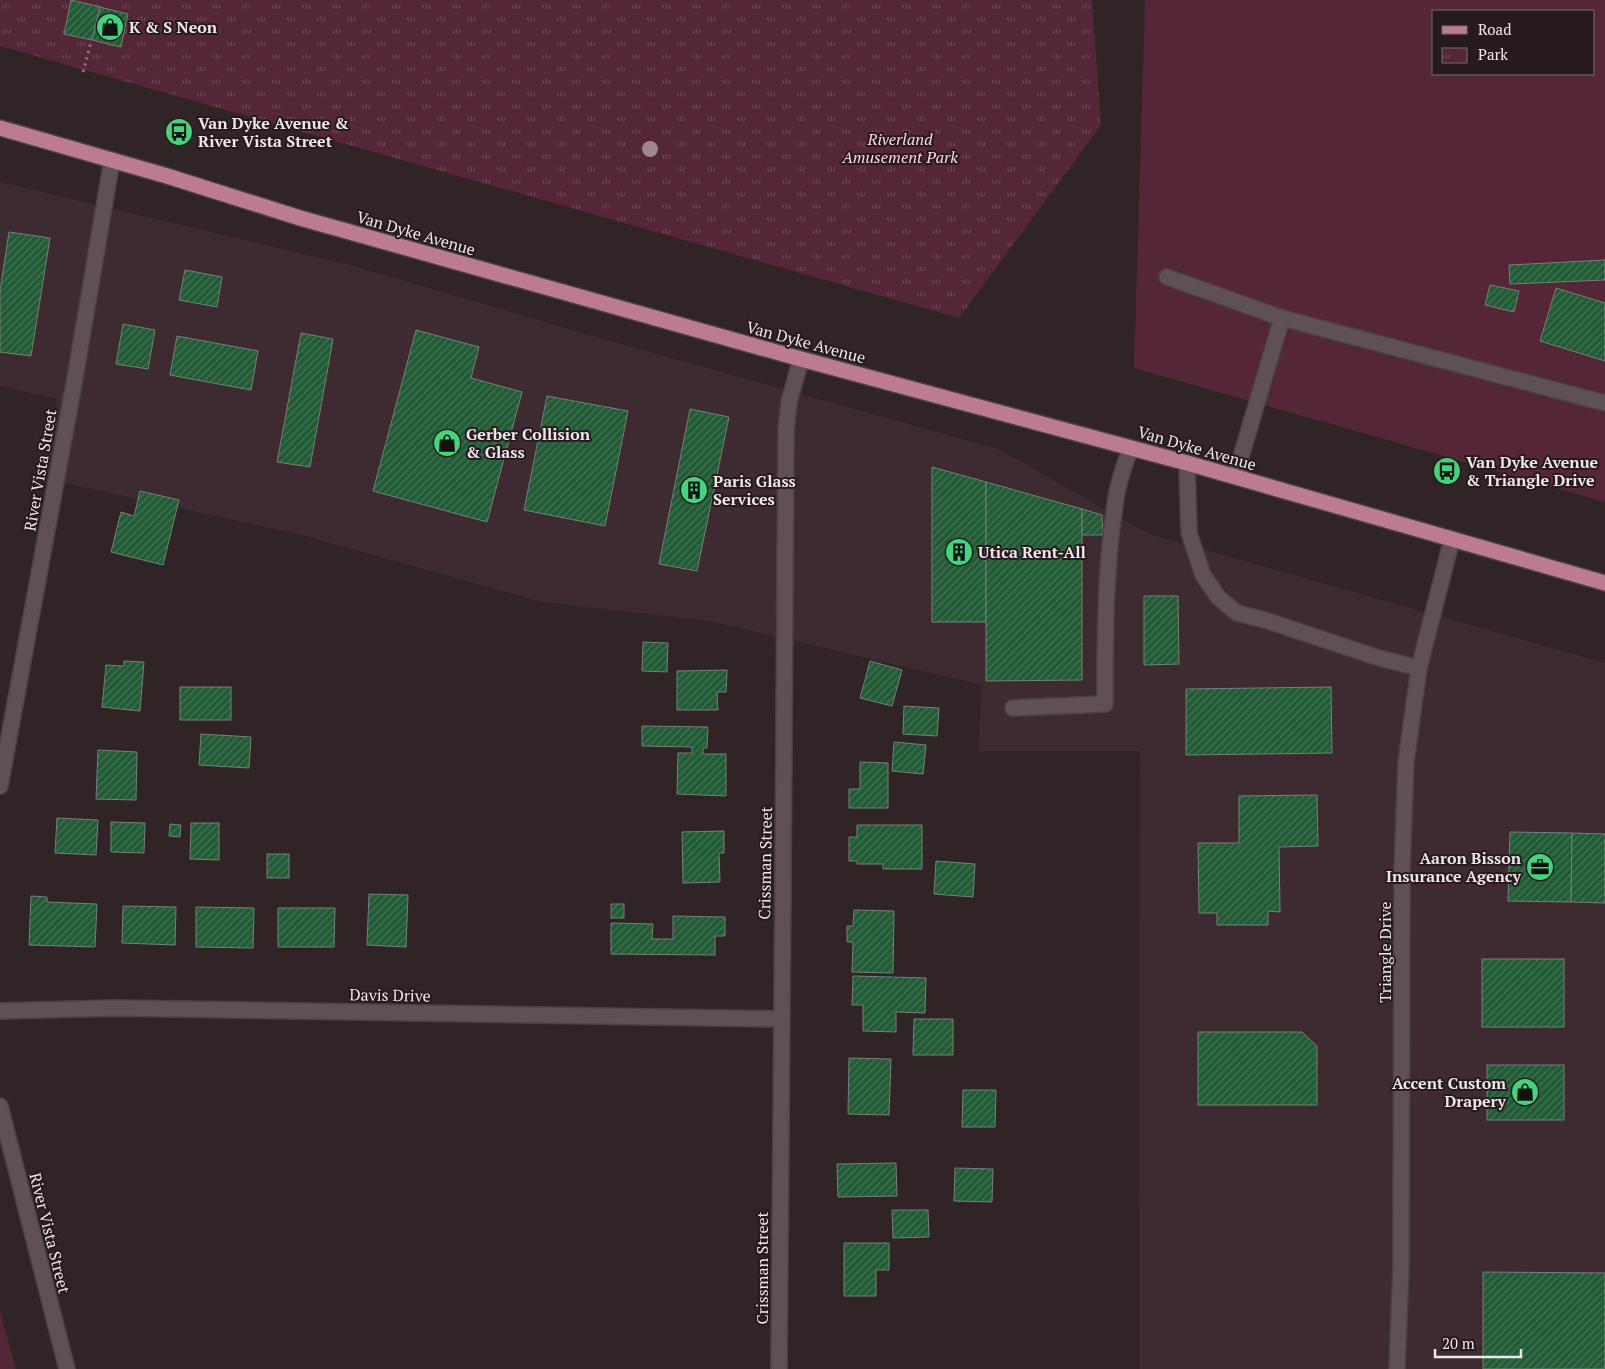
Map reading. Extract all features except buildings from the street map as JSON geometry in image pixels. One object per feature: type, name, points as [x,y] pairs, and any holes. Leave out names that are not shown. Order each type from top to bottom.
[{"type":"main road","name":"Van Dyke Avenue","points":[[0,128],[112,160],[300,218],[800,359],[1187,463],[1605,583]]},
{"type":"street","name":"River Vista Street","points":[[0,786],[75,378],[112,160]]},
{"type":"street","points":[[1167,277],[1282,318],[1605,403]]},
{"type":"street","points":[[1235,477],[1282,318]]},
{"type":"street","name":"Crissman Street","points":[[779,1369],[780,1019],[786,664],[786,431],[789,402],[800,359]]},
{"type":"street","points":[[1013,708],[1105,704],[1105,638],[1111,542],[1117,491],[1130,448]]},
{"type":"street","points":[[1187,463],[1188,533],[1204,576],[1218,597],[1236,613],[1265,620],[1386,660],[1419,668]]},
{"type":"street","name":"Triangle Drive","points":[[1397,1369],[1402,1266],[1403,809],[1411,718],[1419,668],[1452,539]]},
{"type":"street","name":"Davis Drive","points":[[0,1011],[114,1008],[780,1019]]},
{"type":"street","name":"River Vista Street","points":[[0,1106],[67,1369]]},
{"type":"path","points":[[83,72],[90,42]]},
{"type":"shaded area","points":[[0,182],[350,265],[603,339],[998,449],[1149,534],[1605,663],[1605,1369],[1139,1369],[1140,751],[978,751],[982,685],[710,621],[542,602],[298,534],[46,479],[57,399],[0,386]]},
{"type":"green space","name":"Riverland Amusement Park","points":[[0,0],[1092,0],[1101,125],[959,318],[0,46]]},
{"type":"green space","points":[[1145,0],[1605,0],[1605,502],[1134,368]]},
{"type":"green space","points":[[0,1311],[16,1369],[0,1369]]},
{"type":"place","name":"K & S Neon","points":[[110,27]]},
{"type":"place","name":"Van Dyke Avenue & River Vista Street","points":[[179,132]]},
{"type":"place","name":"Gerber Collision & Glass","points":[[447,443]]},
{"type":"place","name":"Van Dyke Avenue & Triangle Drive","points":[[1447,471]]},
{"type":"place","name":"Paris Glass Services","points":[[694,490]]},
{"type":"place","name":"Utica Rent-All","points":[[959,552]]},
{"type":"place","name":"Aaron Bisson Insurance Agency","points":[[1540,867]]},
{"type":"place","name":"Accent Custom Drapery","points":[[1525,1092]]}]
